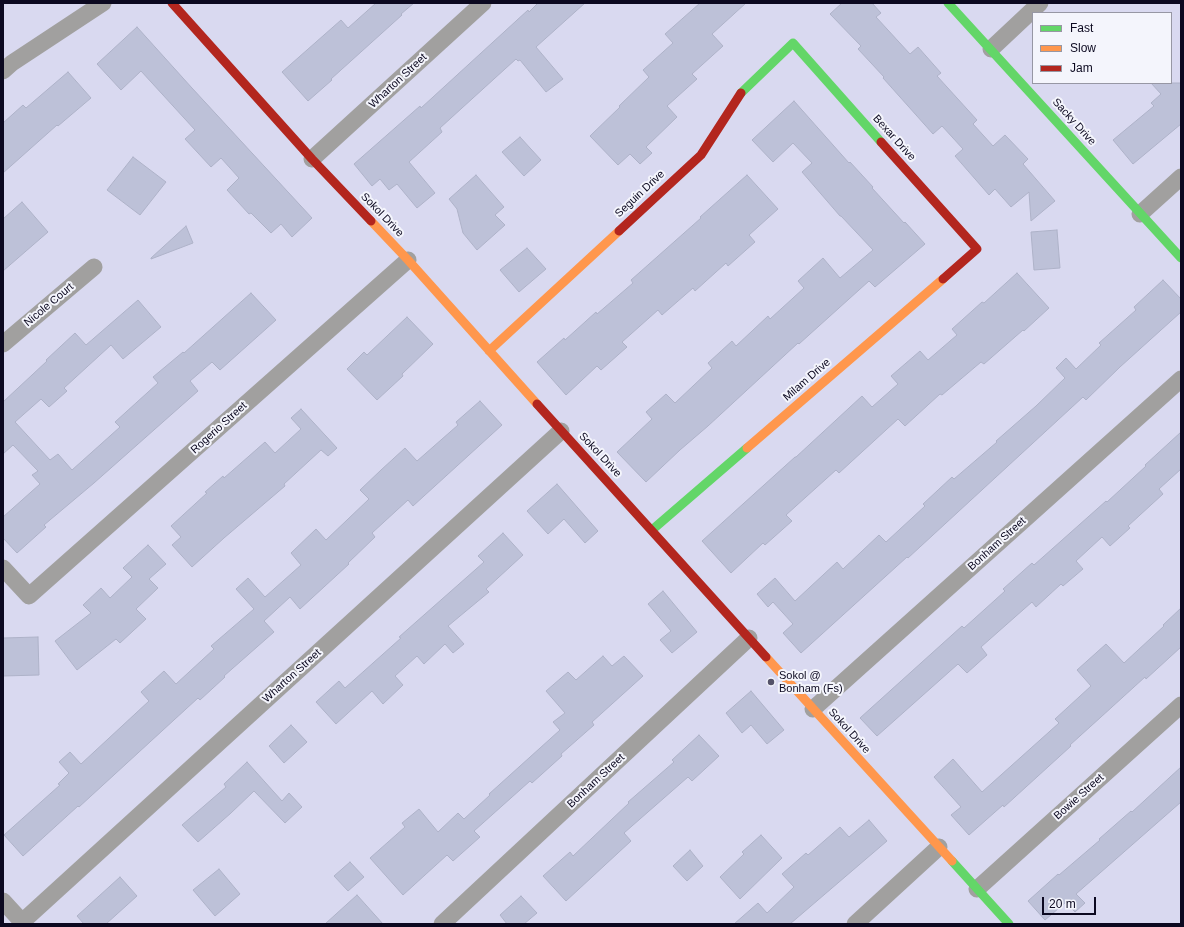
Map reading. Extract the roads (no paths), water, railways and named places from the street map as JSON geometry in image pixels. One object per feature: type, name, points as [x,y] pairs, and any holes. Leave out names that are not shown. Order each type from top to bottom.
[{"type":"street","points":[[3,71],[12,63],[103,3]]},
{"type":"street","name":"Sokol Drive","points":[[172,3],[312,159],[408,260],[561,431],[1009,924]]},
{"type":"street","name":"Wharton Street","points":[[312,159],[483,3]]},
{"type":"street","name":"Sacky Drive","points":[[948,3],[1181,258]]},
{"type":"street","points":[[991,49],[1040,3]]},
{"type":"street","name":"Bexar Drive","points":[[793,43],[977,250]]},
{"type":"street","name":"Seguin Drive","points":[[489,351],[701,155],[742,92],[793,43]]},
{"type":"street","points":[[1140,214],[1181,177]]},
{"type":"street","name":"Milam Drive","points":[[652,530],[977,250]]},
{"type":"street","name":"Rogerio Street","points":[[3,568],[29,596],[408,260]]},
{"type":"street","name":"Nicole Court","points":[[3,344],[94,267]]},
{"type":"street","name":"Bonham Street","points":[[813,709],[1181,379]]},
{"type":"street","name":"Wharton Street","points":[[23,923],[561,431]]},
{"type":"street","name":"Bonham Street","points":[[442,924],[749,638]]},
{"type":"street","name":"Bowie Street","points":[[977,889],[1181,705]]},
{"type":"street","points":[[855,924],[939,847]]},
{"type":"street","points":[[3,901],[23,923]]},
{"type":"place","name":"Sokol @ Bonham (Fs)","points":[[771,682]]}]
